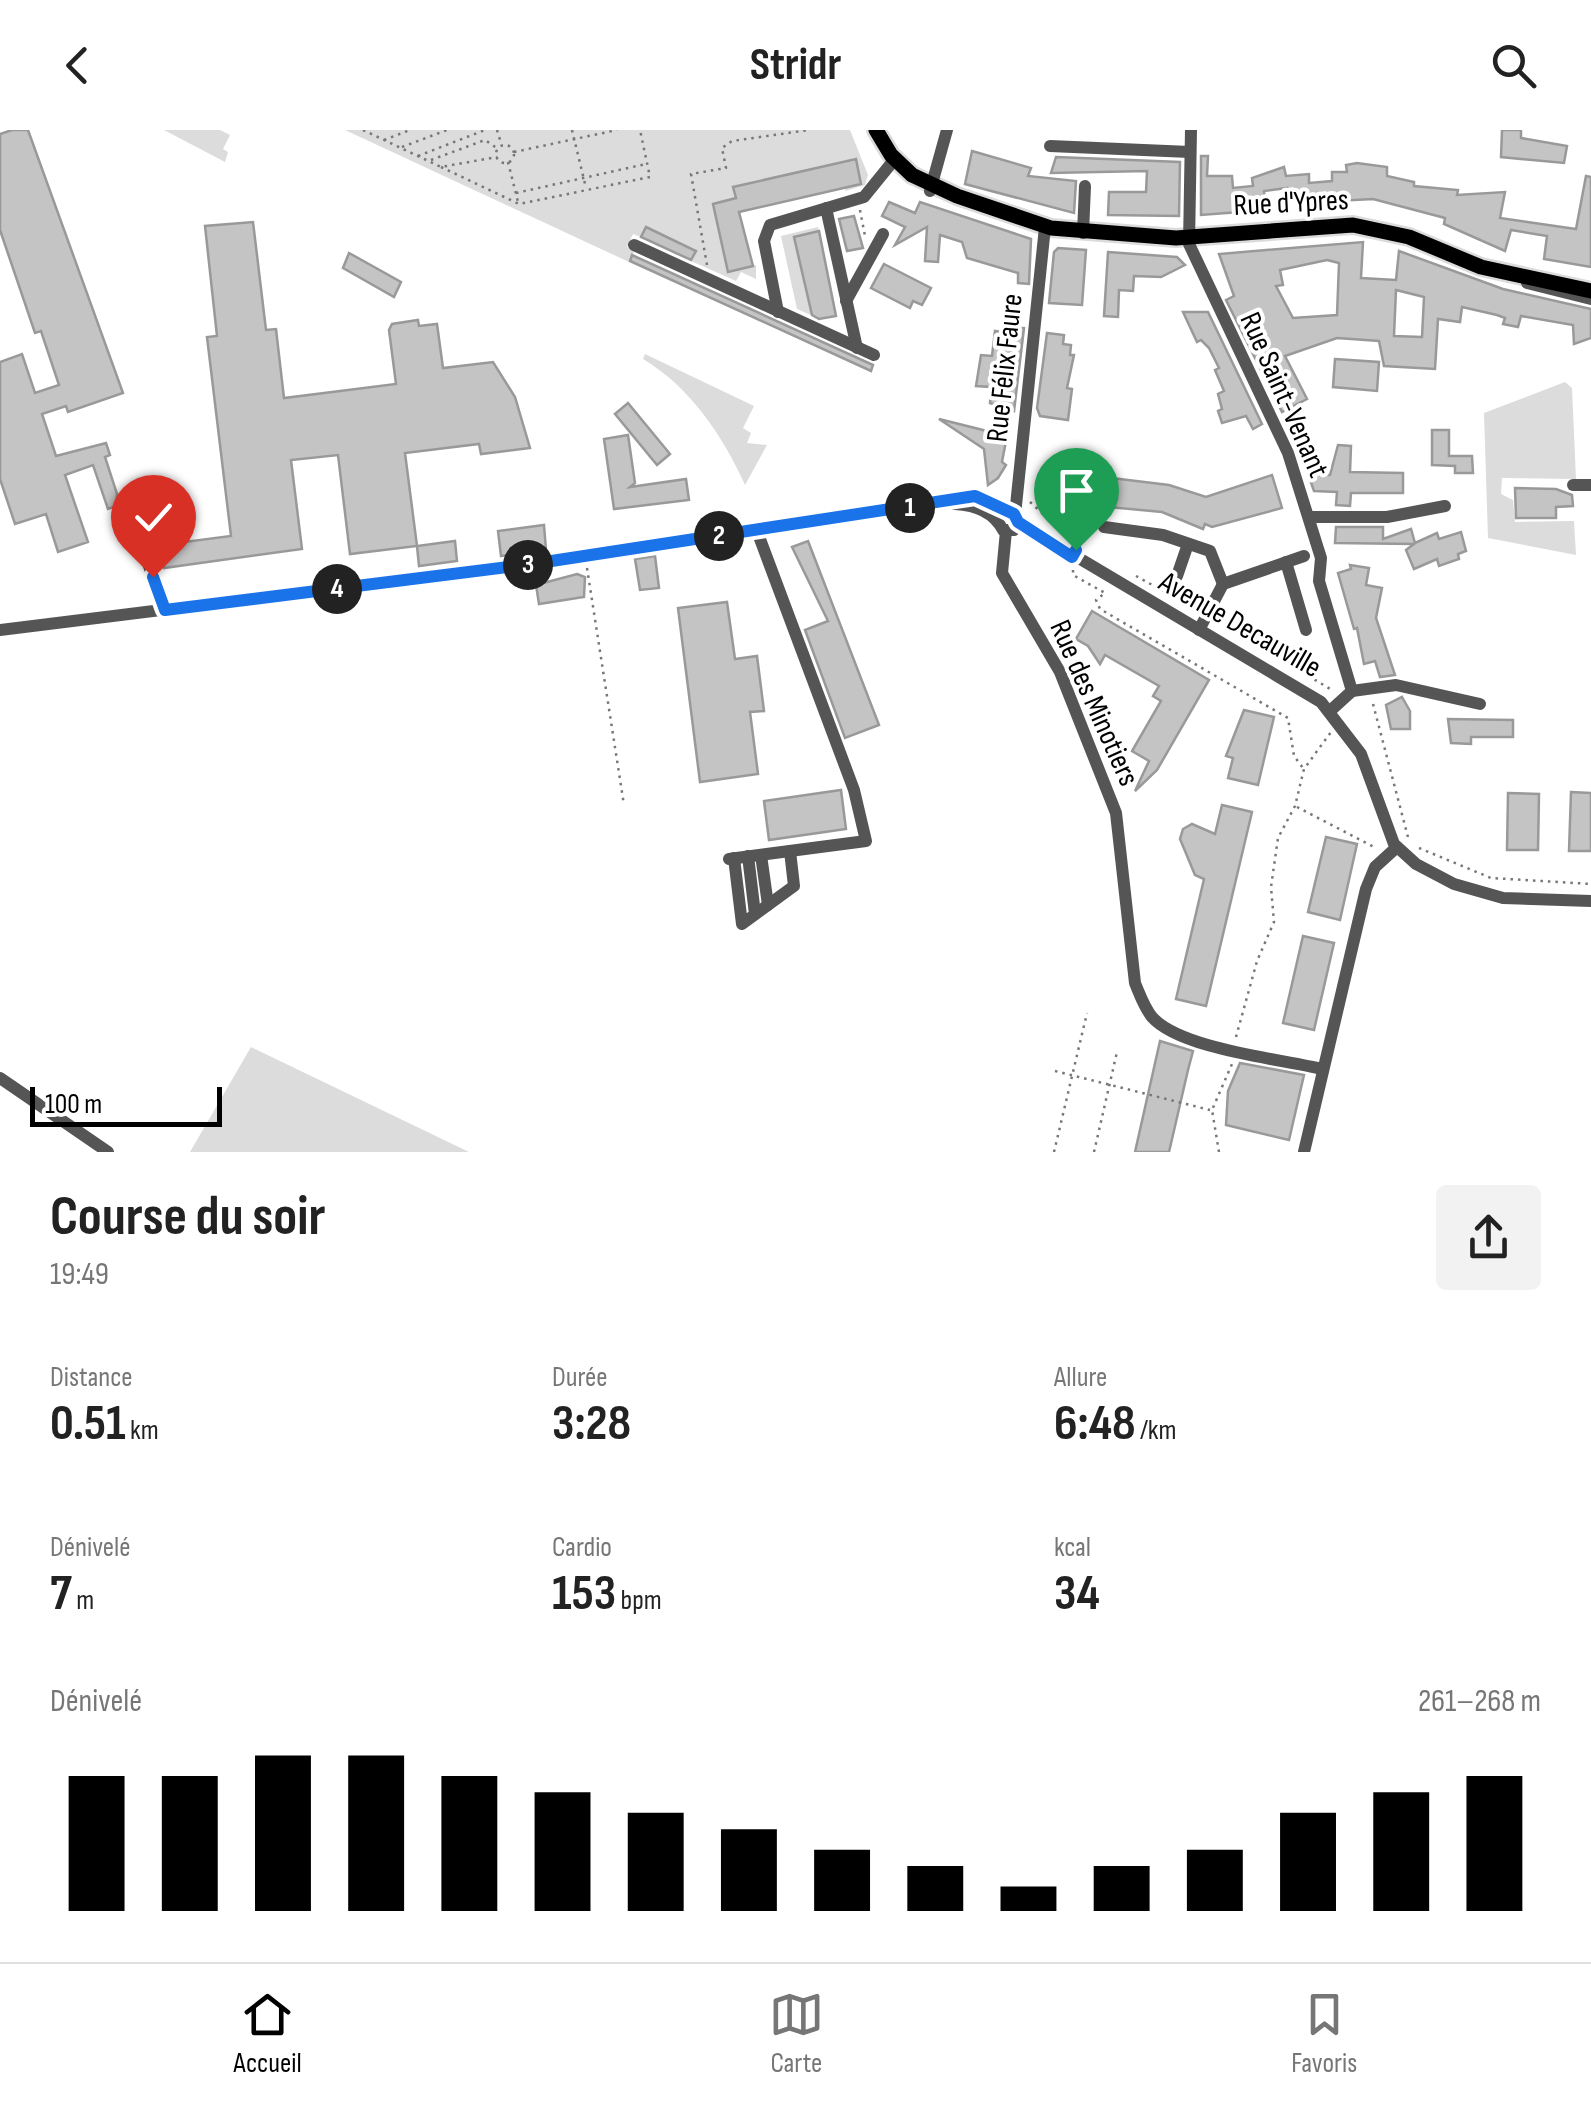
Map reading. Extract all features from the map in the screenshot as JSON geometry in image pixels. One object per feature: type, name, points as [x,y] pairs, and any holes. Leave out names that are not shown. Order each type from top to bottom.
[{"type":"main road","points":[[868,130],[892,164]]},
{"type":"main road","points":[[876,130],[892,164]]},
{"type":"main road","name":"Rue d'Ypres","points":[[892,164],[931,188],[1046,227],[1083,233],[1188,238],[1354,225],[1409,237],[1502,272],[1591,291]]},
{"type":"street","points":[[931,188],[947,130]]},
{"type":"street","points":[[1188,238],[1191,130]]},
{"type":"street","points":[[1050,146],[1190,152]]},
{"type":"street","points":[[778,312],[764,241],[766,230],[780,218],[869,194],[892,164]]},
{"type":"street","points":[[1083,233],[1085,186]]},
{"type":"street","points":[[826,208],[857,348]]},
{"type":"street","name":"Rue Félix Faure","points":[[1009,521],[1046,227]]},
{"type":"street","points":[[846,300],[883,234]]},
{"type":"street","name":"Rue Saint-Venant","points":[[1188,238],[1288,453],[1322,562],[1319,581],[1352,691]]},
{"type":"street","points":[[634,245],[874,355]]},
{"type":"street","points":[[1502,272],[1546,290],[1591,299]]},
{"type":"street","points":[[1572,485],[1591,485]]},
{"type":"street","points":[[125,500],[165,610]]},
{"type":"street","points":[[0,630],[586,556],[938,504],[975,507],[1009,521]]},
{"type":"street","points":[[1309,517],[1387,517],[1445,506]]},
{"type":"street","name":"Avenue Decauville","points":[[1009,521],[1298,685],[1335,716],[1372,776],[1392,851]]},
{"type":"street","name":"Rue des Minotiers","points":[[1009,521],[1002,572],[1060,672],[1116,813],[1135,983],[1143,1004],[1168,1030],[1322,1069]]},
{"type":"street","points":[[1104,527],[1210,551],[1224,584]]},
{"type":"street","points":[[743,857],[866,841],[854,790],[757,530]]},
{"type":"street","points":[[1177,576],[1188,544]]},
{"type":"street","points":[[1199,630],[1224,584],[1304,556]]},
{"type":"street","points":[[1286,562],[1306,630]]},
{"type":"street","points":[[1335,716],[1352,691],[1396,685],[1480,704]]},
{"type":"street","points":[[743,857],[755,914],[794,886],[790,851]]},
{"type":"street","points":[[1304,1152],[1366,889],[1375,867],[1392,851],[1436,876],[1482,893],[1529,901],[1591,901]]},
{"type":"street","points":[[743,857],[768,904]]},
{"type":"street","points":[[0,1078],[108,1152]]},
{"type":"path","points":[[363,130],[518,204],[650,176],[640,130]]},
{"type":"path","points":[[384,140],[410,130]]},
{"type":"path","points":[[401,148],[447,130]]},
{"type":"path","points":[[418,156],[486,130]]},
{"type":"path","points":[[496,157],[500,148],[497,130]]},
{"type":"path","points":[[572,130],[586,190]]},
{"type":"path","points":[[429,161],[485,140],[514,152],[617,130]]},
{"type":"path","points":[[712,281],[691,174],[726,168],[722,148],[732,141],[809,130]]},
{"type":"path","points":[[514,152],[508,162],[518,204]]},
{"type":"path","points":[[442,167],[496,157],[508,162]]},
{"type":"path","points":[[516,193],[647,164]]},
{"type":"path","points":[[857,199],[870,257]]},
{"type":"path","points":[[1069,537],[1066,543],[1076,550],[1066,566],[1075,570],[1073,575],[1105,594],[1096,600],[1100,609],[1288,718],[1294,756],[1304,769]]},
{"type":"path","points":[[586,556],[624,805]]},
{"type":"path","points":[[1220,1152],[1212,1110],[1232,1063],[1232,1048],[1257,961],[1274,922],[1271,894],[1276,845],[1296,806],[1304,769],[1335,716]]},
{"type":"path","points":[[1296,806],[1392,851]]},
{"type":"path","points":[[1054,1152],[1086,1013]]},
{"type":"path","points":[[1094,1152],[1117,1052]]},
{"type":"path","points":[[1055,1071],[1212,1110]]},
{"type":"shaded area","points":[[164,130],[220,130],[230,135],[223,149],[228,152],[225,162]]},
{"type":"shaded area","points":[[345,130],[850,130],[868,175],[865,185],[845,191],[855,159],[734,187],[736,198],[713,204],[728,271],[756,265],[756,279],[741,272],[736,281],[691,261],[695,250],[646,227],[641,237],[633,234],[627,247],[634,252],[629,262]]},
{"type":"shaded area","points":[[818,227],[819,231],[794,238],[811,313],[823,318],[820,319],[797,309],[781,236]]},
{"type":"shaded area","points":[[645,354],[754,406],[743,428],[751,433],[747,443],[767,445],[745,485],[703,414],[676,384],[643,359]]},
{"type":"shaded area","points":[[1565,382],[1572,388],[1576,479],[1502,478],[1501,494],[1513,500],[1515,522],[1574,521],[1576,555],[1488,538],[1484,413]]},
{"type":"shaded area","points":[[251,1047],[469,1152],[190,1152]]},
{"type":"building","points":[[28,130],[123,393],[68,412],[66,406],[42,414],[56,456],[106,443],[110,455],[105,457],[117,494],[116,506],[108,509],[93,465],[65,475],[88,542],[58,552],[46,514],[15,524],[0,479],[0,362],[22,354],[35,393],[59,385],[41,331],[35,333],[0,230],[0,134]]},
{"type":"building","points":[[1502,130],[1521,130],[1521,138],[1567,146],[1564,163],[1501,157]]},
{"type":"building","points":[[972,151],[1031,168],[1028,176],[1076,181],[1074,213],[965,184]]},
{"type":"building","points":[[1201,156],[1208,156],[1207,176],[1232,176],[1233,188],[1253,186],[1252,178],[1284,167],[1286,176],[1309,174],[1309,183],[1332,181],[1332,172],[1347,172],[1346,165],[1357,163],[1387,167],[1387,176],[1414,182],[1414,186],[1458,190],[1457,195],[1505,192],[1500,218],[1576,229],[1586,176],[1591,177],[1591,267],[1544,259],[1547,236],[1511,230],[1505,251],[1444,224],[1445,218],[1373,199],[1318,202],[1317,193],[1288,195],[1287,188],[1264,191],[1266,210],[1201,215]]},
{"type":"building","points":[[1056,157],[1180,162],[1179,216],[1108,215],[1109,192],[1146,192],[1147,171],[1051,173]]},
{"type":"building","points":[[856,159],[861,184],[739,212],[753,266],[728,272],[713,204],[736,198],[733,187]]},
{"type":"building","points":[[889,202],[915,213],[920,202],[1031,239],[1029,284],[1018,283],[1018,273],[967,258],[962,242],[940,235],[938,262],[925,261],[927,227],[895,245],[905,227],[882,216]]},
{"type":"building","points":[[854,216],[863,248],[847,251],[839,219]]},
{"type":"building","points":[[253,222],[266,330],[276,329],[284,398],[396,384],[389,330],[392,324],[418,320],[419,326],[437,324],[443,368],[493,362],[515,397],[530,448],[481,454],[479,444],[405,453],[417,546],[350,554],[338,455],[291,460],[302,549],[164,568],[161,545],[231,536],[207,337],[217,336],[205,226]]},
{"type":"building","points":[[646,227],[696,251],[691,260],[641,237]]},
{"type":"building","points":[[819,231],[836,316],[819,319],[812,315],[794,237]]},
{"type":"building","points":[[1363,242],[1361,278],[1396,280],[1399,251],[1503,289],[1591,309],[1591,338],[1574,344],[1573,325],[1521,316],[1518,327],[1503,324],[1505,318],[1497,315],[1462,307],[1460,322],[1438,319],[1435,369],[1384,366],[1379,341],[1337,338],[1285,356],[1307,399],[1282,412],[1226,300],[1234,296],[1219,254]],"holes":[[[1327,260],[1339,263],[1337,315],[1293,318],[1276,286],[1283,285],[1280,270]],[[1396,290],[1424,297],[1422,337],[1394,336]]]},
{"type":"building","points":[[1058,248],[1086,250],[1082,305],[1049,303],[1054,252]]},
{"type":"building","points":[[1108,252],[1177,257],[1185,265],[1161,277],[1134,276],[1133,291],[1119,290],[1118,317],[1104,316]]},
{"type":"building","points":[[349,253],[401,282],[394,297],[343,268]]},
{"type":"building","points":[[632,255],[873,365],[871,371],[630,261]]},
{"type":"building","points":[[884,264],[931,288],[922,305],[913,301],[910,308],[871,288]]},
{"type":"building","points":[[1183,312],[1208,312],[1262,424],[1253,429],[1246,416],[1222,423],[1218,394],[1224,391],[1215,370],[1219,368],[1209,348],[1201,340],[1197,342]]},
{"type":"building","points":[[1005,326],[1024,328],[1014,411],[990,403],[991,387],[976,386],[981,355],[992,356],[995,331],[1004,332]]},
{"type":"building","points":[[1047,333],[1064,335],[1063,344],[1071,345],[1070,355],[1074,355],[1067,388],[1072,389],[1068,420],[1040,416],[1037,408]]},
{"type":"building","points":[[1335,359],[1379,362],[1377,391],[1333,387]]},
{"type":"building","points":[[628,403],[670,454],[657,465],[615,414]]},
{"type":"building","points":[[939,419],[1007,436],[1002,462],[1006,465],[998,478],[988,485],[984,449]]},
{"type":"building","points":[[1432,430],[1449,430],[1449,456],[1472,456],[1473,473],[1455,473],[1455,466],[1432,465]]},
{"type":"building","points":[[628,435],[635,483],[630,487],[686,479],[689,500],[614,509],[604,439]]},
{"type":"building","points":[[1338,445],[1351,446],[1350,472],[1403,473],[1403,493],[1351,493],[1350,506],[1336,505],[1337,492],[1314,491],[1308,474],[1330,475]]},
{"type":"building","points":[[1087,475],[1169,485],[1206,497],[1272,475],[1282,508],[1212,527],[1205,524],[1203,529],[1162,512],[1098,506],[1073,520],[1062,500],[1063,492]]},
{"type":"building","points":[[1515,488],[1556,489],[1572,495],[1573,506],[1556,507],[1556,518],[1516,518]]},
{"type":"building","points":[[544,525],[546,550],[501,556],[498,531]]},
{"type":"building","points":[[1336,527],[1383,527],[1383,539],[1411,529],[1415,543],[1437,533],[1439,539],[1461,532],[1466,551],[1458,554],[1459,559],[1439,566],[1437,559],[1414,569],[1406,550],[1414,544],[1335,543]]},
{"type":"building","points":[[455,541],[457,561],[419,566],[417,546]]},
{"type":"building","points":[[808,541],[879,725],[845,738],[805,630],[828,621],[792,547]]},
{"type":"building","points":[[655,556],[659,588],[640,590],[635,559]]},
{"type":"building","points":[[1350,565],[1369,568],[1366,585],[1382,588],[1376,618],[1395,675],[1380,677],[1375,661],[1364,664],[1357,628],[1354,629],[1338,573],[1351,569]]},
{"type":"building","points":[[577,574],[585,577],[584,597],[539,604],[536,585]]},
{"type":"building","points":[[727,602],[735,659],[757,656],[764,711],[750,712],[758,774],[700,782],[678,608]]},
{"type":"building","points":[[1092,611],[1209,680],[1157,770],[1135,791],[1149,761],[1132,751],[1161,701],[1153,696],[1159,686],[1105,655],[1100,664],[1088,646],[1076,639]]},
{"type":"building","points":[[1402,697],[1410,711],[1410,729],[1391,729],[1386,705]]},
{"type":"building","points":[[1244,710],[1274,717],[1258,785],[1228,778],[1233,758],[1226,756]]},
{"type":"building","points":[[1448,719],[1513,720],[1513,737],[1471,737],[1471,744],[1451,743]]},
{"type":"building","points":[[841,790],[846,829],[769,840],[764,801]]},
{"type":"building","points":[[1571,792],[1591,793],[1591,851],[1569,851]]},
{"type":"building","points":[[1508,793],[1539,794],[1538,850],[1507,850]]},
{"type":"building","points":[[1222,805],[1252,812],[1206,1006],[1176,999],[1204,879],[1195,875],[1180,839],[1183,829],[1192,824],[1215,834]]},
{"type":"building","points":[[1326,837],[1357,844],[1340,920],[1308,912]]},
{"type":"building","points":[[1303,936],[1334,943],[1314,1030],[1283,1023]]},
{"type":"building","points":[[1160,1041],[1193,1051],[1169,1152],[1135,1152]]},
{"type":"building","points":[[1240,1063],[1304,1075],[1289,1140],[1226,1125],[1228,1091]]},
{"type":"route","points":[[153,577],[165,610],[532,564],[975,496],[1014,514],[1018,522],[1072,557],[1076,550]]}]
